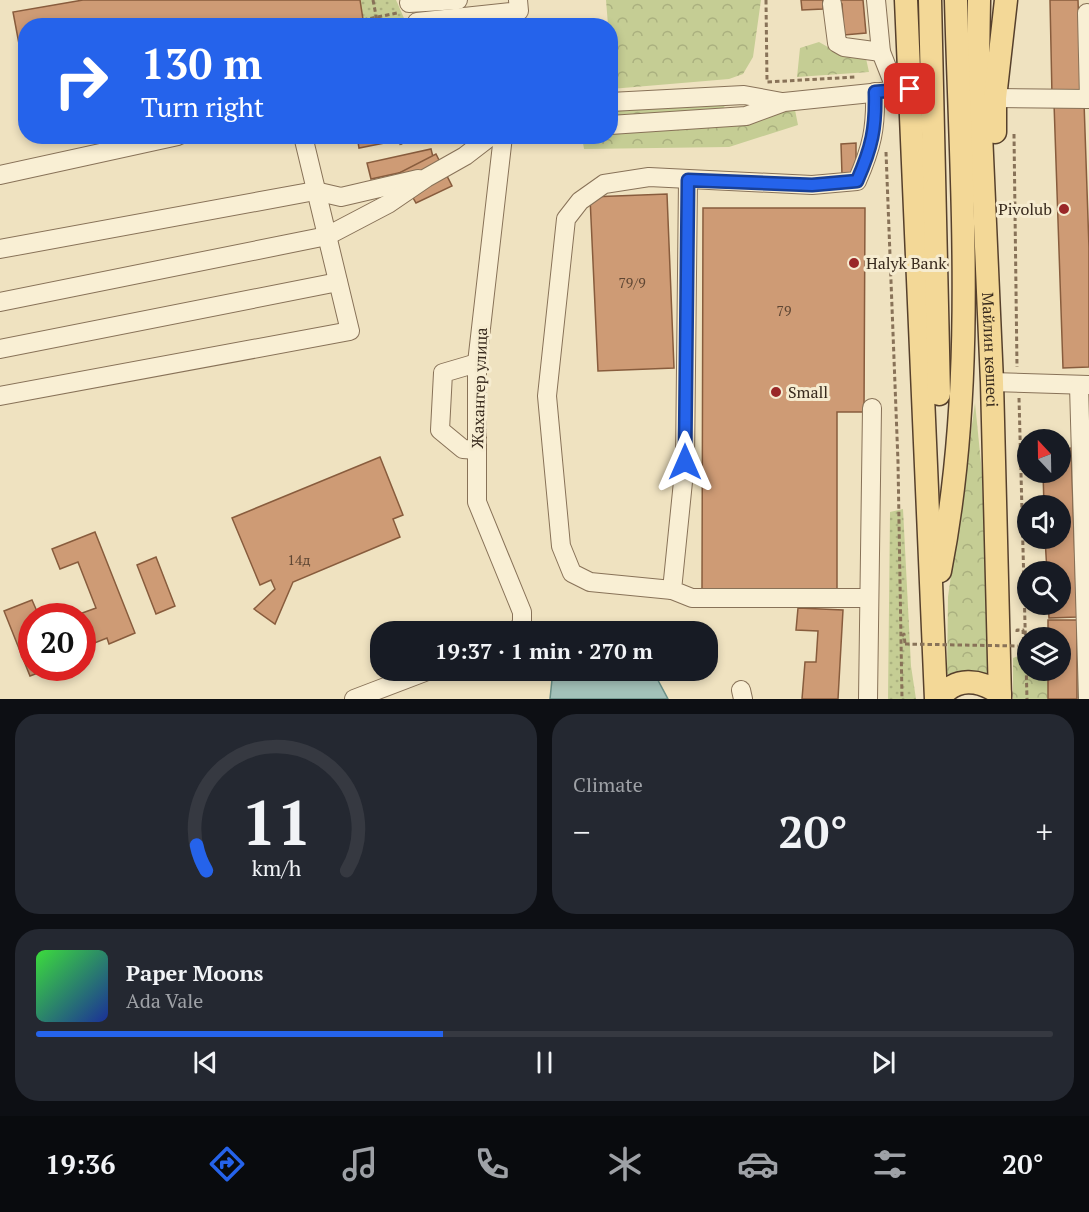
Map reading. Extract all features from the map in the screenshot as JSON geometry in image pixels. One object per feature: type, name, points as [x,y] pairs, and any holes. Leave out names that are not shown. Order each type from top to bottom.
[{"type":"main road","name":"Майлин көшесі","points":[[906,0],[903,90],[937,699]]},
{"type":"main road","name":"Майлин көшесі","points":[[930,0],[939,331],[933,611]]},
{"type":"main road","name":"Майлин көшесі","points":[[933,611],[950,519],[963,378],[956,0]]},
{"type":"main road","name":"Майлин көшесі","points":[[979,0],[978,65],[992,382],[1000,697]]},
{"type":"main road","points":[[992,382],[995,98],[1006,0]]},
{"type":"main road","points":[[937,699],[954,685],[972,681],[986,684],[1000,697]]},
{"type":"street","points":[[414,18],[406,5],[458,0]]},
{"type":"street","points":[[438,18],[470,8],[519,11],[518,0]]},
{"type":"street","points":[[618,124],[746,116],[784,102],[903,90],[881,52],[876,0]]},
{"type":"street","points":[[832,4],[837,44],[881,52]]},
{"type":"street","points":[[995,98],[1089,99],[1087,13]]},
{"type":"street","points":[[868,598],[692,598],[672,590],[590,582],[572,573],[561,546],[547,396],[566,219],[579,201],[604,184],[649,177],[812,185],[857,181],[870,152],[876,127],[875,92]]},
{"type":"street","points":[[618,102],[744,95],[784,102]]},
{"type":"street","points":[[0,172],[138,144]]},
{"type":"street","points":[[0,396],[350,331],[305,144]]},
{"type":"street","points":[[0,302],[327,236],[388,204],[426,178],[465,156],[480,144]]},
{"type":"street","name":"Жахангер улица","points":[[502,144],[477,363],[477,502],[522,612],[522,621]]},
{"type":"street","points":[[0,249],[315,191],[341,196],[426,178]]},
{"type":"street","points":[[672,590],[685,462],[688,180]]},
{"type":"street","points":[[0,349],[338,282]]},
{"type":"street","points":[[477,363],[443,373],[440,430],[463,449],[477,450]]},
{"type":"street","points":[[992,382],[1084,386],[1088,699]]},
{"type":"street","points":[[868,699],[872,408]]},
{"type":"street","points":[[354,699],[401,681]]},
{"type":"path","points":[[373,0],[376,17]]},
{"type":"path","points":[[766,0],[767,82],[858,76]]},
{"type":"path","points":[[372,18],[406,5]]},
{"type":"path","points":[[876,127],[883,133],[886,141],[898,462],[902,699]]},
{"type":"path","points":[[901,650],[902,634],[904,634],[905,644],[1017,646]]},
{"type":"green space","points":[[360,0],[396,0],[404,18],[363,18]]},
{"type":"green space","points":[[606,0],[761,0],[753,57],[743,74],[729,79],[618,88],[618,18],[607,18]]},
{"type":"green space","points":[[819,42],[842,55],[865,54],[869,72],[797,77],[800,48]]},
{"type":"green space","points":[[729,101],[719,113],[618,120],[618,109]]},
{"type":"green space","points":[[780,109],[795,110],[798,125],[729,147],[584,149],[583,144],[618,144],[618,129]]},
{"type":"green space","points":[[975,403],[982,473],[989,676],[947,674],[948,597]]},
{"type":"green space","points":[[903,509],[911,666],[916,699],[888,699],[890,512]]},
{"type":"green space","points":[[1017,657],[1017,681],[1048,681],[1048,699],[1013,699],[1013,658]]},
{"type":"water","points":[[552,681],[658,681],[668,699],[550,699]]},
{"type":"building","points":[[83,0],[360,0],[363,18],[18,18],[18,39],[13,12]]},
{"type":"building","points":[[801,0],[823,0],[823,9],[802,10]]},
{"type":"building","points":[[823,0],[863,0],[866,33],[844,35],[842,4],[823,5]]},
{"type":"building","points":[[1050,0],[1078,0],[1081,95],[1052,96]]},
{"type":"building","points":[[1084,102],[1089,248],[1089,367],[1063,368],[1054,103]]},
{"type":"building","points":[[856,143],[856,175],[842,175],[841,144]]},
{"type":"building","points":[[358,144],[380,144],[359,148]]},
{"type":"building","points":[[431,149],[435,165],[371,179],[367,163]]},
{"type":"building","points":[[436,154],[452,186],[416,203],[399,173]]},
{"type":"building","points":[[667,194],[674,368],[598,371],[590,197]]},
{"type":"building","points":[[703,208],[865,208],[864,412],[837,412],[837,589],[702,589]]},
{"type":"building","points":[[1071,448],[1077,617],[1049,618],[1049,615],[1071,615],[1071,561],[1046,561],[1046,549],[1071,549],[1071,495],[1044,495],[1043,483],[1071,483]]},
{"type":"building","points":[[380,457],[403,515],[393,519],[400,537],[293,582],[275,624],[254,609],[275,589],[271,580],[260,585],[232,518]]},
{"type":"building","points":[[95,532],[135,633],[109,644],[107,638],[96,642],[96,603],[78,562],[60,569],[52,549]]},
{"type":"building","points":[[156,557],[175,606],[156,614],[137,565]]},
{"type":"building","points":[[18,606],[18,646],[4,611]]},
{"type":"building","points":[[798,608],[843,610],[838,699],[802,699],[805,662],[816,662],[818,631],[796,630]]},
{"type":"building","points":[[1048,620],[1077,620],[1077,699],[1048,699],[1048,681],[1071,681],[1071,627],[1048,627]]},
{"type":"place","name":"Pivolub","points":[[1064,209]]},
{"type":"place","name":"Halyk Bank","points":[[854,263]]},
{"type":"place","name":"Small","points":[[776,392]]},
{"type":"route","points":[[685,462],[688,180],[812,185],[857,181],[870,152],[876,127],[875,92],[910,89]]}]
